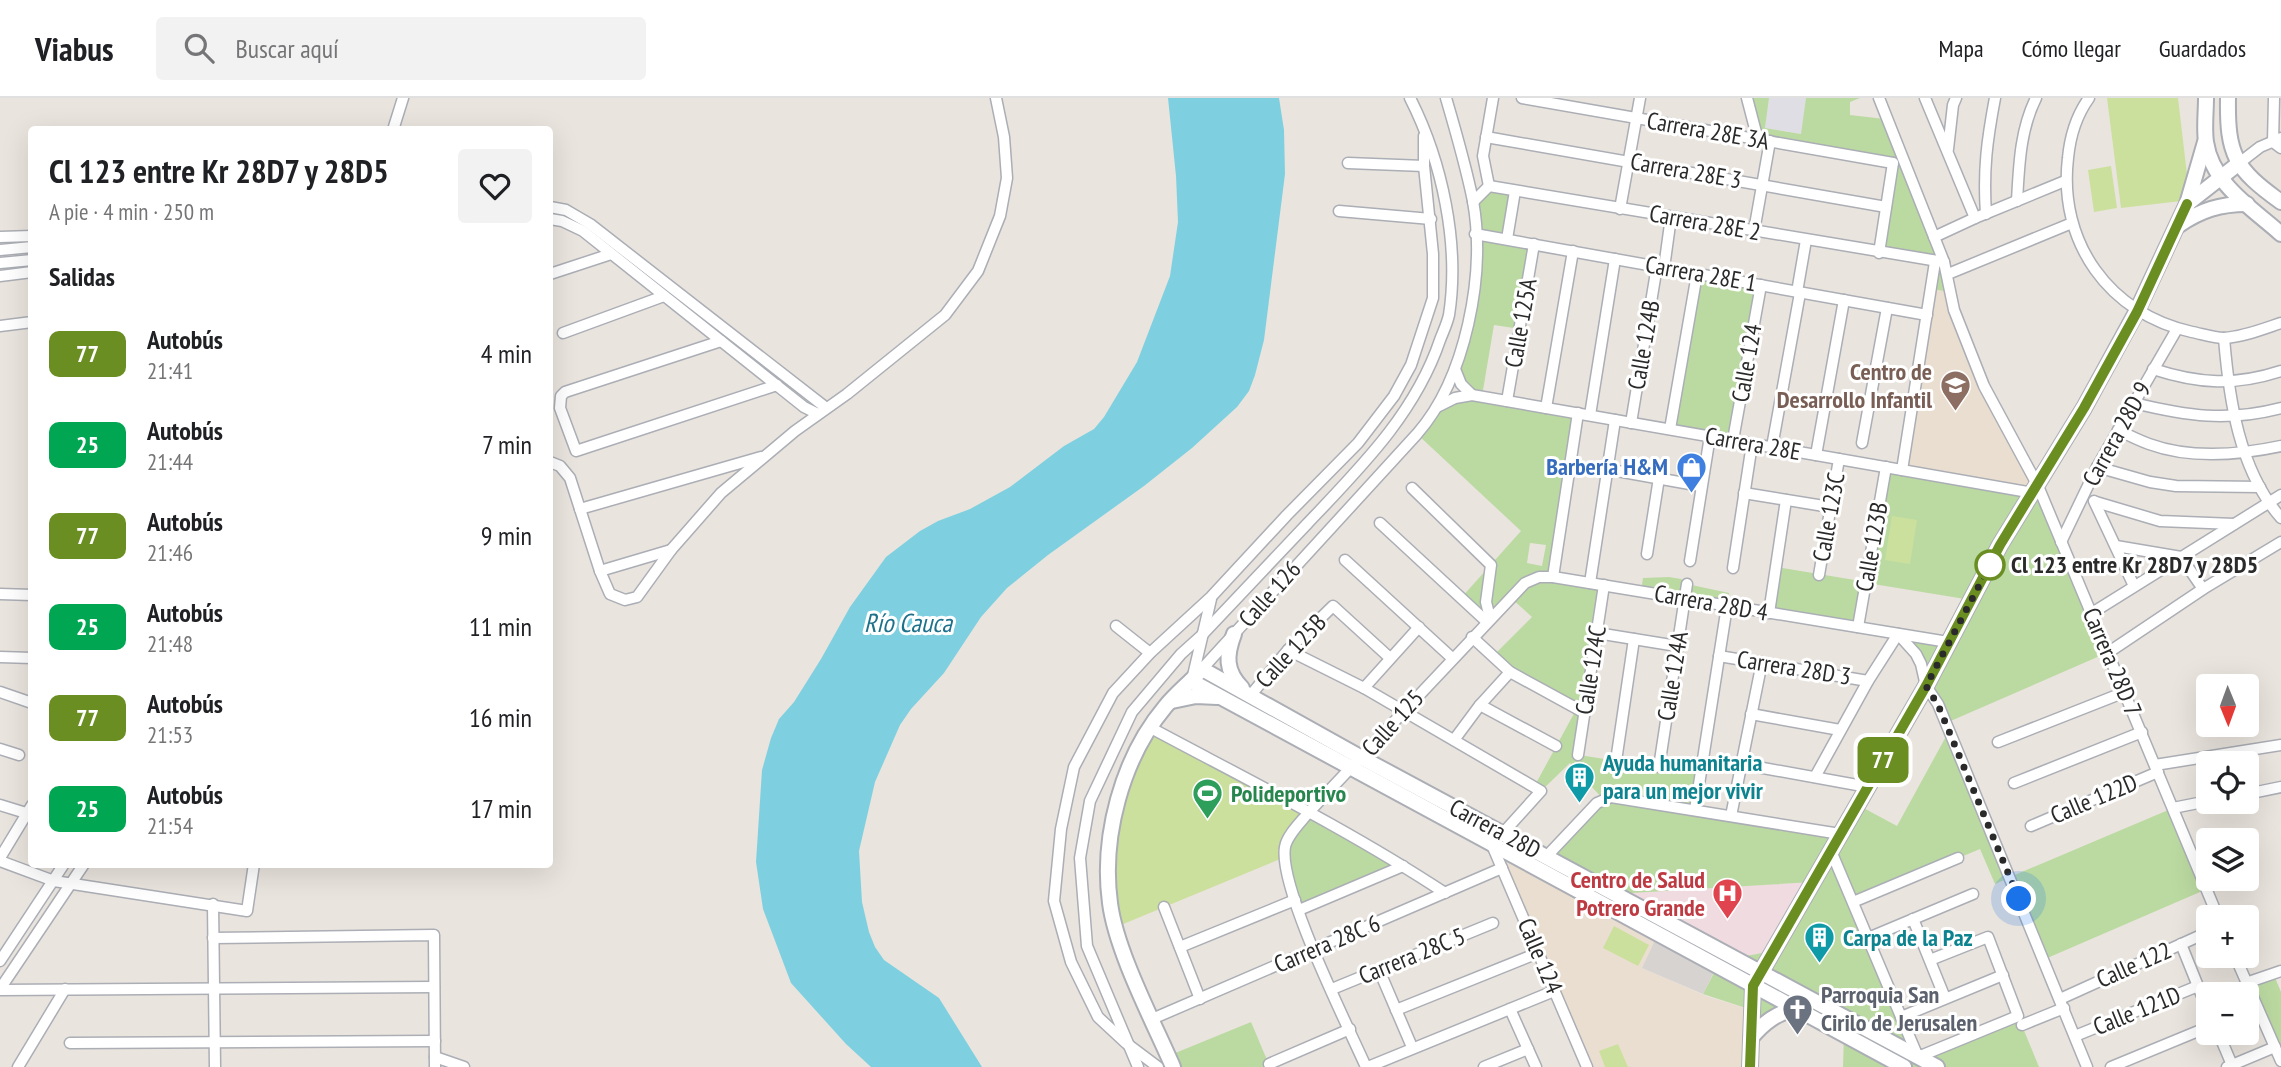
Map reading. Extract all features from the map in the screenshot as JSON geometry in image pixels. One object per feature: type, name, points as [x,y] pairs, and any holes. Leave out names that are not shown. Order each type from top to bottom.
[{"type":"street","points":[[394,126],[403,98]]},
{"type":"street","points":[[553,463],[560,466],[570,478],[610,594],[618,598],[637,597],[671,551],[721,493],[764,456],[945,315],[978,271],[1000,216],[1007,178],[1004,137],[996,98]]},
{"type":"street","points":[[1138,1067],[1087,946],[1080,858],[1090,801],[1132,712],[1181,654],[1364,464],[1404,415],[1433,363],[1448,316],[1451,265],[1448,223],[1441,179],[1424,125],[1410,98]]},
{"type":"street","name":"Calle 126","points":[[1173,1067],[1116,927],[1110,902],[1111,829],[1119,792],[1137,751],[1170,702],[1417,434],[1437,407],[1455,369],[1475,285],[1475,234],[1473,202],[1446,98]]},
{"type":"street","points":[[1473,202],[1489,186],[1483,156],[1493,98]]},
{"type":"street","name":"Carrera 28E 3A","points":[[1522,98],[1897,160]]},
{"type":"street","points":[[1620,209],[1640,98]]},
{"type":"street","points":[[1746,98],[1758,139]]},
{"type":"street","name":"Carrera 28D 7","points":[[1878,98],[1897,160],[1934,237],[1940,262],[1948,274],[1954,310],[1984,386],[2061,541],[2213,905]]},
{"type":"street","points":[[1925,98],[1975,218]]},
{"type":"street","points":[[1948,149],[1956,98]]},
{"type":"street","points":[[1986,214],[1983,173],[1996,98]]},
{"type":"street","points":[[2017,201],[2019,160],[2029,113],[2036,98]]},
{"type":"street","points":[[2206,98],[2206,142],[2211,161],[2220,178],[2232,192],[2281,234]]},
{"type":"street","points":[[2228,98],[2228,125],[2238,164],[2255,184],[2281,202]]},
{"type":"street","points":[[2187,204],[2260,147],[2278,143],[2274,98]]},
{"type":"street","points":[[2083,100],[2070,142],[2065,181],[2072,223],[2089,261],[2104,283],[2137,312],[2177,329],[2224,338],[2281,323]]},
{"type":"street","points":[[1158,1067],[1098,1017],[1071,962],[1054,901],[1061,829],[1074,767],[1113,693],[1150,653],[1211,597],[1359,443],[1394,396],[1412,365],[1433,298],[1431,219],[1424,166],[1424,125]]},
{"type":"street","name":"Carrera 28E 3","points":[[1486,136],[1886,207]]},
{"type":"street","points":[[1754,231],[1770,141]]},
{"type":"street","points":[[1750,1067],[1757,979],[1926,686],[2000,545],[2036,489],[2137,312],[2187,204],[2206,142]]},
{"type":"street","points":[[1879,253],[1897,160]]},
{"type":"street","points":[[1348,163],[1424,166]]},
{"type":"street","points":[[1934,237],[2065,181]]},
{"type":"street","name":"Carrera 28E 2","points":[[1489,186],[1940,262]]},
{"type":"street","points":[[1507,239],[1515,191]]},
{"type":"street","points":[[2178,226],[2197,213],[2213,207],[2247,204]]},
{"type":"street","points":[[553,207],[566,210],[590,224],[822,411]]},
{"type":"street","points":[[1339,211],[1431,219]]},
{"type":"street","name":"Calle 124B","points":[[1631,423],[1671,217]]},
{"type":"street","points":[[553,220],[583,231],[804,407],[822,411]]},
{"type":"street","points":[[1948,274],[2072,223]]},
{"type":"street","name":"Carrera 28E 1","points":[[1475,234],[1927,316]]},
{"type":"street","points":[[0,237],[28,236]]},
{"type":"street","points":[[1772,447],[1806,240]]},
{"type":"street","name":"Calle 125A","points":[[1507,401],[1534,244]]},
{"type":"street","points":[[0,250],[28,247]]},
{"type":"street","points":[[1546,408],[1573,251]]},
{"type":"street","points":[[553,273],[611,254]]},
{"type":"street","points":[[1590,415],[1615,259]]},
{"type":"street","points":[[0,263],[28,260]]},
{"type":"street","points":[[1902,470],[1927,316],[1940,262]]},
{"type":"street","points":[[0,276],[28,272]]},
{"type":"street","points":[[1670,429],[1697,274]]},
{"type":"street","name":"Calle 124","points":[[1733,440],[1760,285]]},
{"type":"street","points":[[563,333],[664,296]]},
{"type":"street","name":"Calle 123C","points":[[1816,455],[1844,300]]},
{"type":"street","points":[[1862,443],[1887,308]]},
{"type":"street","points":[[0,326],[28,322]]},
{"type":"street","name":"Carrera 28D 9","points":[[2061,541],[2097,467],[2177,329]]},
{"type":"street","points":[[2224,338],[2228,383],[2245,453],[2268,503],[2281,518]]},
{"type":"street","points":[[721,341],[565,392],[561,396],[560,408],[576,451],[777,385]]},
{"type":"street","points":[[1455,369],[1461,384],[1472,395]]},
{"type":"street","points":[[2153,369],[2200,381],[2228,383],[2281,371]]},
{"type":"street","name":"Carrera 28E","points":[[1437,407],[1455,398],[1472,395],[1902,470],[2036,489]]},
{"type":"street","points":[[2134,403],[2202,417],[2235,417],[2281,408]]},
{"type":"street","points":[[1553,577],[1578,413]]},
{"type":"street","points":[[1590,583],[1615,420]]},
{"type":"street","points":[[2118,430],[2150,445],[2185,452],[2245,453],[2281,446]]},
{"type":"street","points":[[1690,561],[1710,436]]},
{"type":"street","points":[[1733,568],[1752,443]]},
{"type":"street","points":[[580,509],[764,456]]},
{"type":"street","name":"Calle 123C","points":[[1819,575],[1839,459]]},
{"type":"street","name":"Calle 123B","points":[[1858,627],[1886,467]]},
{"type":"street","points":[[2097,467],[2150,482],[2176,486],[2260,487]]},
{"type":"street","points":[[1606,469],[1701,486]]},
{"type":"street","points":[[1647,554],[1659,478]]},
{"type":"street","points":[[1412,488],[1491,565],[1486,590],[1488,620]]},
{"type":"street","points":[[1744,494],[1830,507]]},
{"type":"street","points":[[2083,495],[2096,502],[2160,521],[2235,524]]},
{"type":"street","points":[[2092,614],[2281,495]]},
{"type":"street","points":[[1769,612],[1786,500]]},
{"type":"street","points":[[2096,502],[2134,586]]},
{"type":"street","points":[[1380,523],[1488,620]]},
{"type":"street","points":[[2109,653],[2203,589],[2281,542]]},
{"type":"street","points":[[2116,546],[2181,557],[2203,589]]},
{"type":"street","points":[[600,571],[671,551]]},
{"type":"street","points":[[1345,560],[1452,658]]},
{"type":"street","name":"Carrera 28D 4","points":[[1525,583],[1553,577],[1948,642]]},
{"type":"street","name":"Calle 125","points":[[1367,1067],[1314,950],[1297,905],[1284,868],[1285,847],[1309,812],[1525,583]]},
{"type":"street","name":"Calle 124A","points":[[1659,767],[1687,584]]},
{"type":"street","name":"Calle 124C","points":[[1578,755],[1604,585]]},
{"type":"street","points":[[0,594],[28,595]]},
{"type":"street","points":[[1191,681],[1211,597]]},
{"type":"street","name":"Calle 125B","points":[[1250,696],[1288,650],[1333,606],[1390,658]]},
{"type":"street","points":[[1695,810],[1727,606]]},
{"type":"street","points":[[1116,626],[1150,653]]},
{"type":"street","points":[[1364,688],[1419,627]]},
{"type":"street","points":[[1597,633],[1677,646]]},
{"type":"street","points":[[1234,634],[1228,649],[1230,673],[1250,696]]},
{"type":"street","points":[[1815,776],[1868,681],[1898,634],[1916,654],[1921,664],[1926,686],[1946,723],[2087,1067]]},
{"type":"street","points":[[1472,637],[1510,672],[1585,713]]},
{"type":"street","points":[[1616,761],[1634,639]]},
{"type":"street","points":[[1288,650],[1364,688],[1541,791],[1503,833]]},
{"type":"street","name":"Carrera 28D 3","points":[[1719,656],[1868,681]]},
{"type":"street","points":[[0,657],[28,658]]},
{"type":"street","points":[[1731,816],[1762,662]]},
{"type":"street","name":"Carrera 28D","points":[[1202,669],[1546,857],[1757,979],[1797,1008],[1904,1067]]},
{"type":"street","points":[[1454,740],[1480,705],[1510,672]]},
{"type":"street","name":"Carrera 28D","points":[[1191,681],[1492,845],[1937,1067]]},
{"type":"street","points":[[0,692],[28,702]]},
{"type":"street","points":[[1997,742],[2125,692]]},
{"type":"street","points":[[1170,702],[1196,696],[1220,697]]},
{"type":"street","points":[[1480,705],[1556,746]]},
{"type":"street","points":[[1751,714],[1840,730]]},
{"type":"street","points":[[1151,728],[1309,812],[1445,893]]},
{"type":"street","points":[[2014,783],[2142,733]]},
{"type":"street","name":"Calle 122D","points":[[2031,826],[2156,768],[2281,745]]},
{"type":"street","points":[[0,749],[19,755]]},
{"type":"street","points":[[1741,764],[1868,787]]},
{"type":"street","points":[[2259,792],[2281,788]]},
{"type":"street","points":[[1546,857],[1597,803],[1611,797],[1840,834]]},
{"type":"street","points":[[2173,808],[2196,804]]},
{"type":"street","points":[[0,805],[28,809]]},
{"type":"street","points":[[28,811],[0,859],[54,881],[247,911],[253,868]]},
{"type":"street","name":"Calle 124","points":[[1492,845],[1587,1067]]},
{"type":"street","points":[[1831,851],[1918,1057]]},
{"type":"street","points":[[1853,902],[1958,858]]},
{"type":"street","points":[[1180,947],[1403,866]]},
{"type":"street","points":[[0,961],[62,868]]},
{"type":"street","points":[[0,989],[82,868]]},
{"type":"street","name":"Carrera 28C 6","points":[[1152,1019],[1502,868]]},
{"type":"street","points":[[1868,938],[1973,894]]},
{"type":"street","points":[[213,904],[215,1067]]},
{"type":"street","points":[[1164,907],[1200,999]]},
{"type":"street","points":[[1913,919],[1945,999]]},
{"type":"street","name":"Carrera 28C 5","points":[[1332,989],[1493,923]]},
{"type":"street","points":[[214,938],[434,935],[435,1062],[464,1067]]},
{"type":"street","points":[[1930,960],[1988,937],[2020,1020]]},
{"type":"street","name":"Calle 122","points":[[1918,1057],[2062,1004],[2196,937]]},
{"type":"street","points":[[2181,944],[2196,982]]},
{"type":"street","points":[[1396,1010],[1538,953]]},
{"type":"street","points":[[0,970],[13,972]]},
{"type":"street","points":[[1379,970],[1412,1047]]},
{"type":"street","points":[[2249,982],[2281,971]]},
{"type":"street","points":[[1901,1017],[2003,975]]},
{"type":"street","points":[[0,989],[434,987]]},
{"type":"street","points":[[1098,1017],[1104,987]]},
{"type":"street","name":"Calle 121D","points":[[2075,1036],[2196,987]]},
{"type":"street","points":[[18,1067],[65,989]]},
{"type":"street","points":[[1367,1067],[1554,990]]},
{"type":"street","points":[[1751,1038],[1766,1021],[1797,1008]]},
{"type":"street","points":[[1510,1009],[1535,1067]]},
{"type":"street","points":[[2259,1011],[2281,1061]]},
{"type":"street","points":[[1269,1064],[1350,1029]]},
{"type":"street","points":[[2110,1067],[2196,1032]]},
{"type":"street","points":[[70,1043],[435,1041]]},
{"type":"street","points":[[2223,1045],[2230,1066],[2275,1046]]},
{"type":"street","points":[[1484,1067],[1528,1049]]},
{"type":"shaded area","points":[[1769,98],[1806,98],[1802,134],[1765,128]]},
{"type":"shaded area","name":"Centro de Desarrollo Infantil","points":[[1931,289],[1951,292],[1984,386],[2038,486],[2034,493],[1902,470]]},
{"type":"shaded area","points":[[1492,845],[1658,934],[1642,968],[1708,997],[1752,1010],[1750,1067],[1587,1067]]},
{"type":"shaded area","name":"Centro de Salud Potrero Grande","points":[[1814,882],[1767,952],[1741,957],[1614,893]]},
{"type":"shaded area","points":[[1658,934],[1717,966],[1703,994],[1642,968]]},
{"type":"green space","points":[[1747,98],[1769,98],[1765,128],[1801,134],[1806,98],[1860,98],[1850,102],[1850,115],[1885,119],[1951,292],[1931,289],[1935,263],[1879,253],[1892,163],[1758,140]]},
{"type":"green space","points":[[2107,98],[2178,98],[2190,200],[2121,208]]},
{"type":"green space","points":[[2111,166],[2117,208],[2094,212],[2088,170]]},
{"type":"green space","points":[[1489,186],[1515,191],[1507,239],[1534,244],[1520,329],[1494,325],[1482,396],[1578,413],[1553,577],[1604,585],[1579,755],[1701,774],[1695,809],[1840,834],[1858,805],[1897,826],[1949,731],[2010,877],[2173,808],[2196,863],[2196,891],[2202,891],[2045,959],[2009,878],[1995,884],[1980,849],[1854,902],[1918,1057],[2018,1016],[2039,1067],[1843,1067],[1844,1034],[1797,1008],[1758,1029],[1752,1010],[1703,994],[1717,967],[1191,681],[1202,669],[1546,857],[1603,799],[1570,763],[1541,791],[1534,787],[1577,708],[1493,656],[1532,617],[1511,598],[1486,621],[1461,598],[1521,531],[1417,434],[1437,407],[1464,395],[1457,377],[1475,285],[1473,202]],"holes":[[[1530,543],[1546,545],[1542,566],[1527,563]],[[1813,882],[1767,952],[1741,957],[1615,894]]]},
{"type":"green space","points":[[1697,274],[1761,285],[1733,440],[1670,429]]},
{"type":"green space","points":[[1886,467],[2033,493],[2038,486],[2109,652],[1946,723],[1921,664],[1898,634],[1948,642],[1971,600],[1867,583],[1858,627],[1769,613],[1776,567],[1867,582]]},
{"type":"green space","points":[[1892,516],[1917,520],[1910,564],[1885,560]]},
{"type":"green space","points":[[1643,578],[1681,579],[1687,584],[1729,593],[1727,606],[1641,591]]},
{"type":"green space","name":"Polideportivo","points":[[1151,728],[1309,812],[1288,839],[1285,857],[1116,927],[1111,829]]},
{"type":"green space","points":[[1309,812],[1403,866],[1299,910],[1285,847]]},
{"type":"green space","points":[[1614,926],[1649,945],[1638,966],[1603,948]]},
{"type":"green space","points":[[2273,973],[2281,992],[2281,1061],[2259,1012],[2259,982],[2249,982]]},
{"type":"green space","points":[[1251,1022],[1270,1067],[1173,1067],[1168,1056]]},
{"type":"green space","points":[[1618,1044],[1628,1067],[1605,1067],[1599,1051]]},
{"type":"water","name":"Río Cauca","points":[[1168,98],[1279,98],[1284,130],[1285,174],[1264,340],[1255,375],[1249,391],[1237,407],[1192,448],[1007,588],[981,617],[944,673],[900,725],[875,782],[859,851],[862,902],[869,932],[884,960],[939,998],[982,1067],[871,1067],[846,1044],[791,983],[763,909],[756,862],[762,770],[771,738],[779,719],[794,702],[850,607],[886,557],[920,531],[970,509],[1010,487],[1064,446],[1094,429],[1104,417],[1137,362],[1170,276],[1178,222]]},
{"type":"bus line","name":"77","points":[[1750,1067],[1753,986],[1926,686],[2000,545],[2084,408],[2137,312],[2187,204]]},
{"type":"place","name":"Centro de Desarrollo Infantil","points":[[1955,413]]},
{"type":"place","name":"Barbería H&M","points":[[1691,494]]},
{"type":"place","name":"Cl 123 entre Kr 28D7 y 28D5","points":[[1990,565]]},
{"type":"place","name":"Ayuda humanitaria para un mejor vivir","points":[[1580,804]]},
{"type":"place","name":"Polideportivo","points":[[1208,821]]},
{"type":"place","name":"Centro de Salud Potrero Grande","points":[[1728,921]]},
{"type":"place","name":"Carpa de la Paz","points":[[1820,965]]},
{"type":"place","name":"Parroquia San Cirilo de Jerusalen","points":[[1798,1036]]},
{"type":"route","points":[[1990,565],[1926,686],[1938,705],[1961,757],[2019,899]]}]
